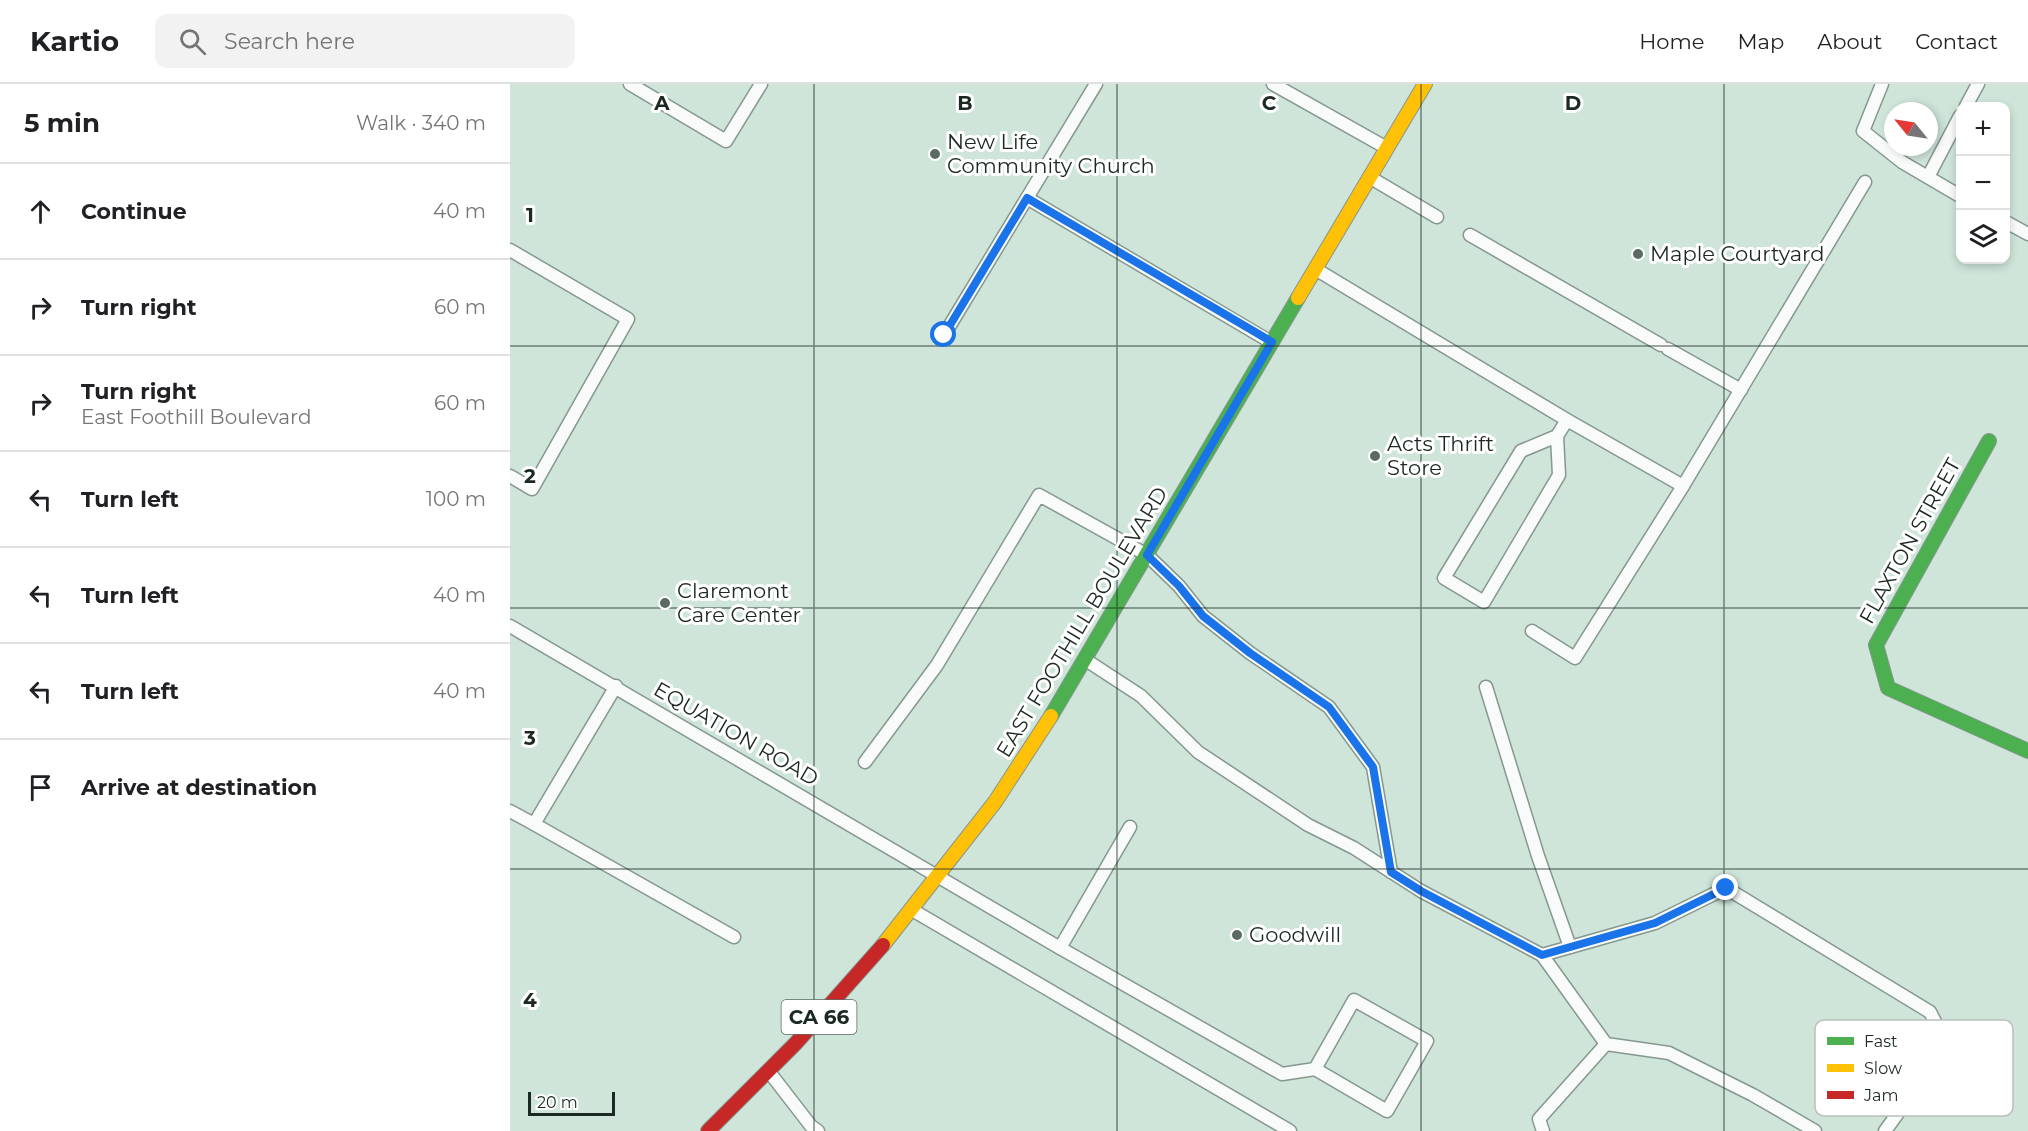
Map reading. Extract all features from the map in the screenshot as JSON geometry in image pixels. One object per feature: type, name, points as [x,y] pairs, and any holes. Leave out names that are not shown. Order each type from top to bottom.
[{"type":"main road","name":"EAST FOOTHILL BOULEVARD","points":[[708,1131],[769,1072],[912,911],[988,815],[1031,752],[1425,84]]},
{"type":"main road","name":"FLAXTON STREET","points":[[1989,441],[1876,645],[1888,688],[2028,751]]},
{"type":"lane","points":[[630,84],[726,141],[761,84]]},
{"type":"lane","points":[[944,335],[1096,84]]},
{"type":"lane","points":[[1274,84],[1387,148]]},
{"type":"lane","points":[[1882,84],[1863,131],[1902,162],[1956,194]]},
{"type":"lane","points":[[1968,102],[1978,84]]},
{"type":"lane","points":[[1928,177],[1956,124]]},
{"type":"lane","points":[[1370,177],[1437,217]]},
{"type":"lane","points":[[1532,631],[1575,658],[1683,486],[1865,183]]},
{"type":"lane","points":[[1027,198],[1272,342]]},
{"type":"lane","points":[[2010,224],[2026,230]]},
{"type":"lane","points":[[1470,235],[1741,390]]},
{"type":"lane","points":[[510,250],[628,319],[532,489],[510,476]]},
{"type":"lane","points":[[1316,269],[1567,420],[1683,486]]},
{"type":"lane","points":[[1557,436],[1521,451],[1444,578],[1484,602],[1559,475],[1557,436],[1567,420]]},
{"type":"lane","points":[[866,762],[937,665],[1040,495],[1147,555],[1179,586],[1203,616],[1250,653],[1329,707],[1373,767],[1391,872]]},
{"type":"lane","name":"EQUATION ROAD","points":[[510,626],[941,876],[1060,948],[1282,1074],[1315,1069]]},
{"type":"lane","points":[[1085,659],[1141,696],[1198,752],[1308,825],[1354,848],[1421,891],[1542,955],[1606,1044],[1669,1053],[1753,1095],[1815,1131]]},
{"type":"lane","points":[[534,825],[616,686]]},
{"type":"lane","points":[[1486,687],[1538,856],[1570,947]]},
{"type":"lane","points":[[510,811],[734,937]]},
{"type":"lane","points":[[1060,948],[1130,826]]},
{"type":"lane","points":[[1542,955],[1655,923],[1726,888],[1930,1012],[1934,1020]]},
{"type":"lane","points":[[912,911],[1290,1131]]},
{"type":"lane","points":[[1354,1000],[1427,1041],[1387,1111],[1315,1069],[1354,1000]]},
{"type":"lane","points":[[1543,1131],[1539,1119],[1606,1044]]},
{"type":"lane","points":[[769,1072],[811,1126],[818,1131]]},
{"type":"lane","points":[[1885,1131],[1896,1116]]},
{"type":"traffic: fast","points":[[1051,716],[1298,298]]},
{"type":"traffic: fast","points":[[1989,441],[1876,645],[1888,688],[2028,751]]},
{"type":"traffic: slow","points":[[1298,298],[1425,84]]},
{"type":"traffic: slow","points":[[883,945],[995,802],[1051,716]]},
{"type":"traffic: jam","points":[[708,1131],[796,1043],[883,945]]},
{"type":"place","name":"New Life Community Church","points":[[935,154]]},
{"type":"place","name":"Maple Courtyard","points":[[1638,254]]},
{"type":"place","name":"Acts Thrift Store","points":[[1375,456]]},
{"type":"place","name":"Claremont Care Center","points":[[665,603]]},
{"type":"place","name":"Goodwill","points":[[1237,935]]},
{"type":"route","points":[[944,335],[1027,198],[1272,342],[1147,555],[1179,586],[1203,616],[1250,653],[1329,707],[1373,767],[1391,872],[1421,891],[1542,955],[1655,923],[1726,888]]}]
